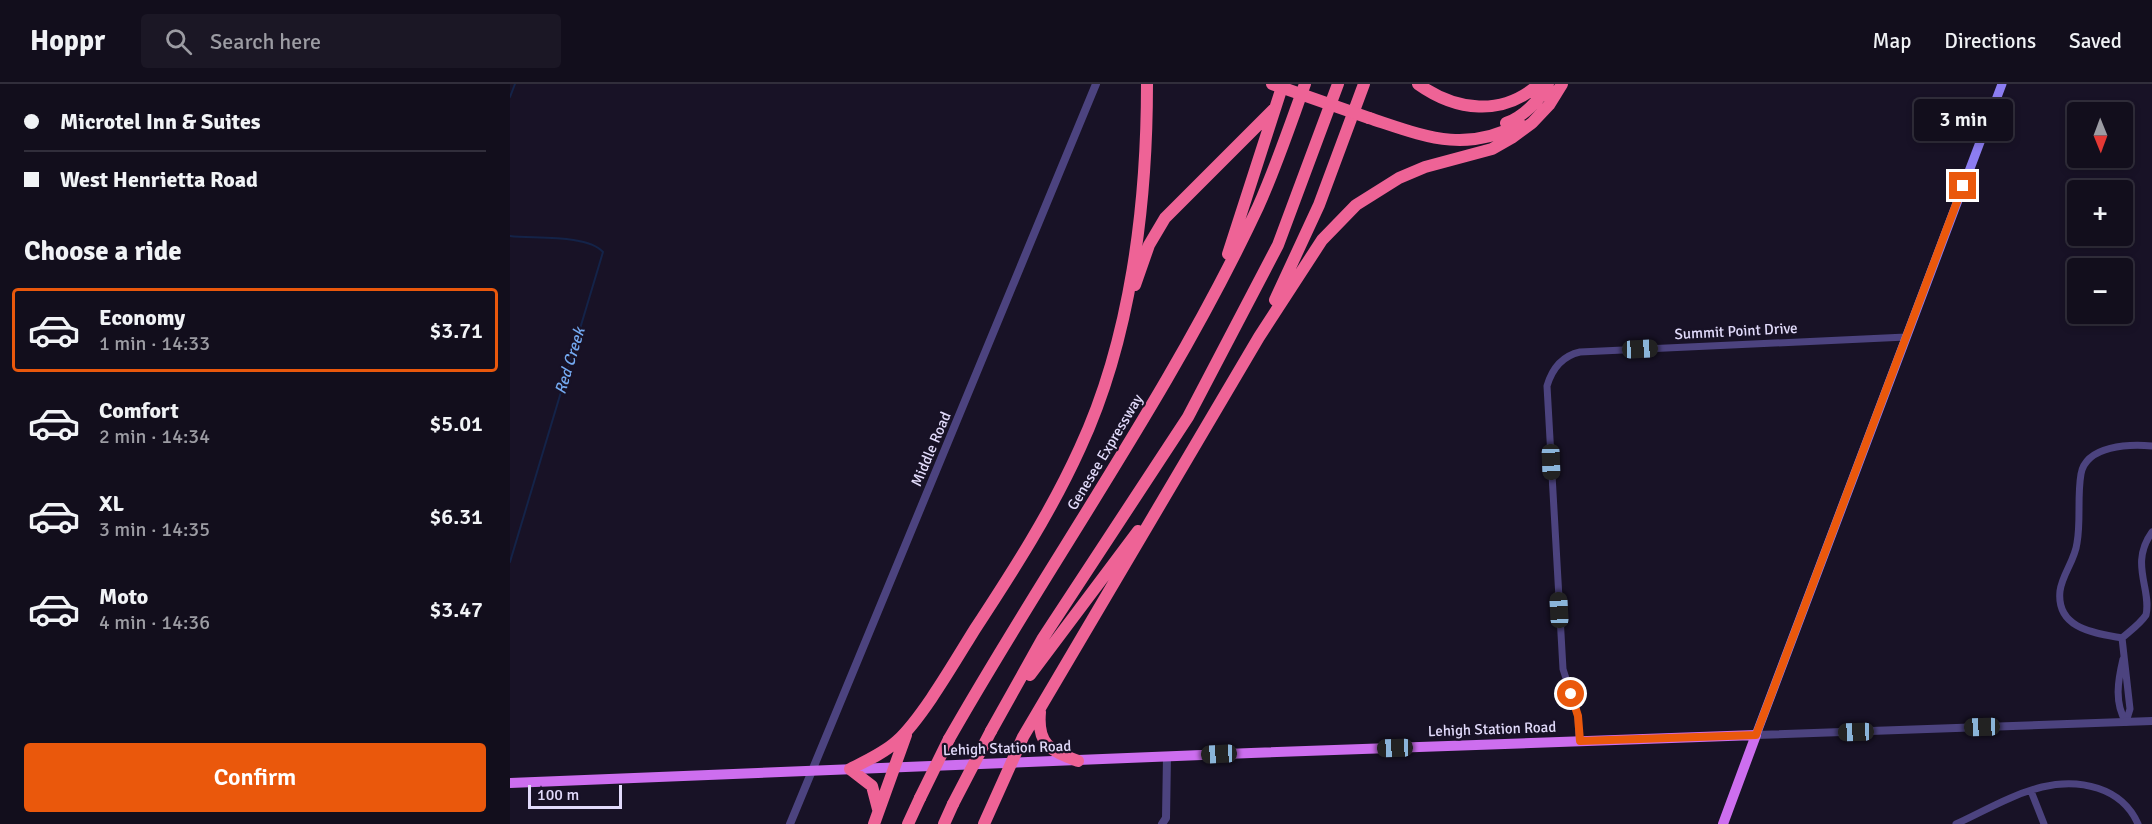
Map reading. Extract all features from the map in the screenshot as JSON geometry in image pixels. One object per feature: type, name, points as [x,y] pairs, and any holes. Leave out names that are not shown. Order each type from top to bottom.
[{"type":"highway","points":[[874,824],[892,768],[908,730],[1044,519],[1081,447],[1113,356],[1122,321],[1140,220],[1147,146],[1147,84]]},
{"type":"highway","points":[[1272,84],[1445,141],[1484,139],[1519,125],[1533,115],[1560,84]]},
{"type":"highway","points":[[1215,294],[1283,84]]},
{"type":"highway","points":[[1291,84],[1370,115],[1446,134],[1481,132],[1515,120],[1544,93],[1548,84]]},
{"type":"highway","name":"Genesee Expressway","points":[[908,824],[949,739],[994,660],[1107,480],[1215,294],[1259,205],[1305,84]]},
{"type":"highway","points":[[944,824],[991,731],[1043,638],[1194,406],[1278,245],[1338,84]]},
{"type":"highway","points":[[1259,337],[1319,205],[1364,84]]},
{"type":"highway","points":[[1418,84],[1451,103],[1485,108],[1518,100],[1539,84]]},
{"type":"highway","points":[[984,824],[1011,763],[1041,708],[1259,337],[1322,240],[1356,205],[1384,186],[1425,167],[1492,149],[1532,123],[1549,105],[1560,84]]},
{"type":"highway","points":[[1122,321],[1149,245],[1165,218],[1275,108]]},
{"type":"highway","points":[[1005,707],[1172,485]]},
{"type":"highway","points":[[1041,708],[1038,730],[1042,739],[1049,747],[1078,761]]},
{"type":"highway","points":[[878,809],[872,786],[850,769],[879,754],[908,730]]},
{"type":"main road","points":[[1723,824],[2002,84]]},
{"type":"main road","name":"Lehigh Station Road","points":[[510,783],[1756,735]]},
{"type":"street","name":"Middle Road","points":[[790,824],[1096,84]]},
{"type":"street","name":"Summit Point Drive","points":[[1580,741],[1578,716],[1562,665],[1547,386],[1553,371],[1566,357],[1580,352],[1906,337]]},
{"type":"street","points":[[2152,446],[2126,444],[2112,448],[2097,454],[2081,471],[2077,546],[2060,591],[2061,607],[2073,625],[2092,634],[2122,638],[2140,622],[2149,607],[2149,590],[2142,565],[2144,548],[2152,532]]},
{"type":"street","points":[[2122,638],[2130,709],[2126,722]]},
{"type":"street","name":"Lehigh Station Road","points":[[1756,735],[2152,722]]},
{"type":"street","points":[[1162,824],[1166,818],[1167,756]]},
{"type":"street","points":[[1956,824],[2031,791],[2055,785],[2095,787],[2122,801],[2138,824]]},
{"type":"street","points":[[2031,791],[2044,824]]},
{"type":"waterway","name":"Red Creek","points":[[510,97],[515,84]]},
{"type":"waterway","name":"Red Creek","points":[[510,236],[559,238],[585,242],[603,252],[510,562]]},
{"type":"route","points":[[1571,694],[1578,716],[1580,741],[1756,735],[1963,186]]}]
